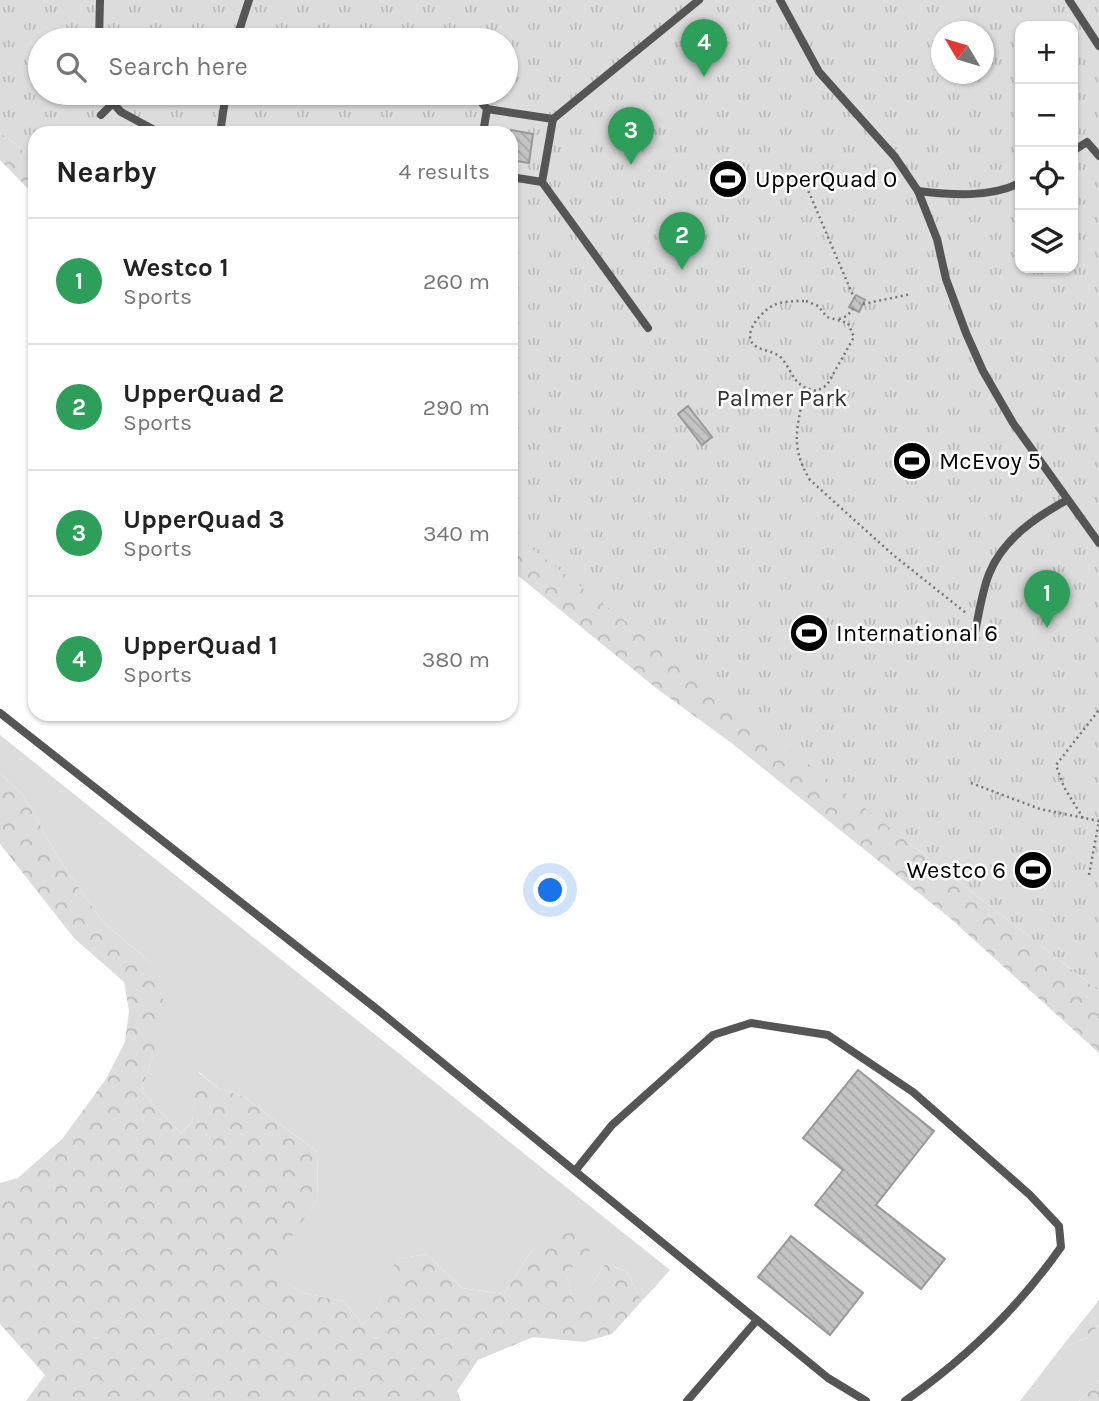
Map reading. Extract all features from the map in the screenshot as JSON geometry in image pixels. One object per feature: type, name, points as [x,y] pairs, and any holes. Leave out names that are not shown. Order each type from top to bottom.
[{"type":"lane","points":[[99,28],[100,0]]},
{"type":"lane","points":[[240,28],[249,0]]},
{"type":"lane","points":[[542,182],[553,119],[699,0]]},
{"type":"lane","points":[[780,0],[820,72],[895,158],[918,191],[937,239],[946,279],[965,333],[983,371],[1013,423],[1099,543]]},
{"type":"lane","points":[[1069,0],[1099,46]]},
{"type":"lane","points":[[101,115],[111,105]]},
{"type":"lane","points":[[115,105],[121,112],[147,126]]},
{"type":"lane","points":[[221,126],[224,105]]},
{"type":"lane","points":[[484,105],[487,109],[553,119]]},
{"type":"lane","points":[[484,126],[487,109]]},
{"type":"lane","points":[[1078,148],[1087,142],[1099,156]]},
{"type":"lane","points":[[518,178],[542,182],[648,328]]},
{"type":"lane","points":[[918,191],[947,195],[1005,190],[1015,185]]},
{"type":"lane","points":[[975,632],[989,572],[1011,540],[1036,518],[1066,500]]},
{"type":"lane","points":[[0,713],[378,1010],[828,1378],[866,1401]]},
{"type":"lane","points":[[575,1171],[612,1125],[713,1035],[751,1023],[828,1035],[913,1092],[1030,1195],[1059,1226],[1061,1247],[1047,1268],[981,1340],[932,1383],[905,1401]]},
{"type":"lane","points":[[687,1401],[757,1320]]},
{"type":"path","points":[[802,176],[854,298]]},
{"type":"path","points":[[863,304],[911,294]]},
{"type":"path","points":[[847,316],[853,337],[827,385],[817,391],[804,388],[789,373],[777,354],[755,346],[751,340],[755,323],[771,306],[798,301],[818,306],[827,317],[848,323]]},
{"type":"path","points":[[839,319],[847,316],[853,309]]},
{"type":"path","points":[[804,388],[795,444],[801,465],[810,480],[892,554],[977,621]]},
{"type":"path","points":[[1085,819],[1064,787],[1056,765],[1099,710]]},
{"type":"path","points":[[971,783],[1040,809],[1099,821],[1089,875]]},
{"type":"green space","name":"Palmer Park","points":[[0,0],[1099,0],[1099,991],[518,537],[518,126],[28,126],[28,154],[0,132]]},
{"type":"green space","points":[[0,132],[28,154],[28,189],[0,160]]},
{"type":"green space","points":[[518,514],[917,849],[1099,991],[1099,1053],[951,919],[734,745],[656,688],[518,576]]},
{"type":"green space","points":[[0,735],[670,1270],[642,1301],[626,1271],[605,1264],[591,1287],[574,1303],[566,1274],[532,1250],[504,1294],[462,1288],[427,1254],[397,1259],[376,1310],[363,1324],[343,1301],[303,1293],[267,1271],[317,1200],[318,1152],[244,1097],[218,1088],[199,1072],[192,1122],[181,1133],[141,1091],[153,1055],[151,963],[102,921],[57,856],[23,795],[0,773]]},
{"type":"green space","points":[[0,773],[23,795],[57,856],[102,921],[151,963],[164,1003],[153,1055],[141,1091],[181,1133],[192,1122],[198,1072],[218,1088],[244,1097],[318,1152],[317,1200],[268,1271],[303,1293],[343,1301],[363,1324],[376,1310],[396,1259],[427,1254],[462,1288],[504,1294],[532,1250],[576,1229],[592,1248],[566,1274],[574,1302],[591,1287],[605,1264],[626,1271],[642,1301],[612,1334],[584,1342],[533,1337],[478,1360],[457,1391],[461,1401],[26,1401],[45,1375],[0,1324],[0,1183],[18,1178],[63,1138],[106,1079],[125,1042],[129,1011],[124,982],[74,938],[0,844]]},
{"type":"green space","points":[[1099,1300],[1099,1325],[1087,1338],[1060,1349]]},
{"type":"green space","points":[[1099,1325],[1099,1380],[1079,1401],[1020,1401],[1060,1349],[1087,1338]]},
{"type":"green space","points":[[1099,1380],[1099,1401],[1079,1401]]},
{"type":"building","points":[[518,131],[533,134],[529,163],[518,161]]},
{"type":"building","points":[[856,295],[865,300],[859,312],[849,307]]},
{"type":"building","points":[[688,406],[712,437],[702,445],[678,414]]},
{"type":"building","points":[[858,1070],[934,1131],[876,1205],[945,1259],[921,1289],[815,1205],[843,1170],[803,1138]]},
{"type":"building","points":[[791,1236],[863,1293],[830,1335],[758,1277]]},
{"type":"place","name":"UpperQuad 1","points":[[704,77]]},
{"type":"place","name":"UpperQuad 3","points":[[631,165]]},
{"type":"place","name":"UpperQuad 0","points":[[728,179]]},
{"type":"place","name":"UpperQuad 2","points":[[682,270]]},
{"type":"place","name":"McEvoy 5","points":[[912,461]]},
{"type":"place","name":"Westco 1","points":[[1047,628]]},
{"type":"place","name":"International 6","points":[[809,633]]},
{"type":"place","name":"Westco 6","points":[[1033,870]]}]
